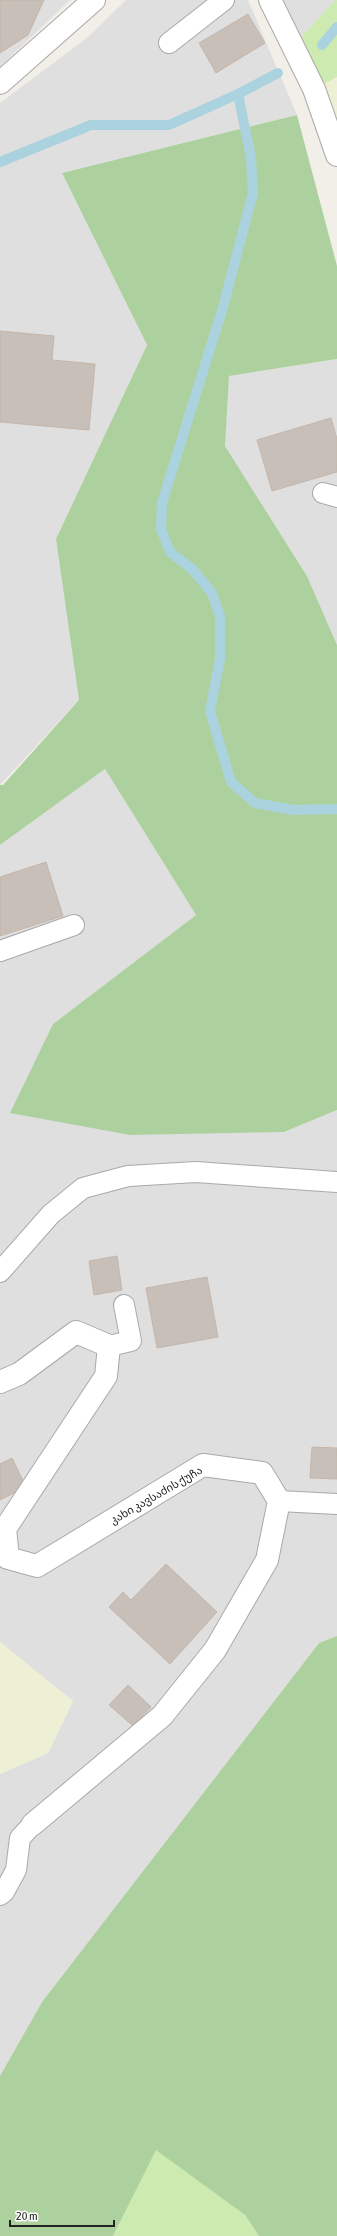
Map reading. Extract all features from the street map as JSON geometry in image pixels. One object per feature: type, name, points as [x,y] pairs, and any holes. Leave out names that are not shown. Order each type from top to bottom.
[{"type":"street","points":[[0,83],[94,0]]},
{"type":"street","points":[[276,3],[293,46],[314,89],[337,155]]},
{"type":"street","points":[[0,1382],[19,1374],[76,1332],[108,1346]]},
{"type":"street","name":"კახი კავსაძის ქუჩა","points":[[108,1346],[106,1376],[5,1529],[8,1558],[37,1566],[203,1465],[262,1473],[278,1501]]},
{"type":"street","points":[[33,1824],[162,1716],[215,1650],[267,1560],[278,1501]]},
{"type":"lane","points":[[169,43],[224,0]]},
{"type":"lane","points":[[0,951],[74,925]]},
{"type":"lane","points":[[0,1272],[51,1214],[83,1188],[128,1176],[196,1172],[337,1182]]},
{"type":"lane","points":[[108,1346],[131,1341],[124,1304]]},
{"type":"lane","points":[[278,1501],[337,1504]]},
{"type":"lane","points":[[0,1895],[4,1892],[16,1870],[20,1838],[33,1824]]},
{"type":"shaded area","points":[[0,0],[70,0],[0,67]]},
{"type":"shaded area","points":[[126,0],[248,0],[297,115],[62,173],[147,345],[56,539],[79,700],[0,785],[0,103],[88,37]]},
{"type":"shaded area","points":[[270,0],[335,0],[293,46]]},
{"type":"shaded area","points":[[337,359],[337,645],[307,576],[225,446],[228,376]]},
{"type":"shaded area","points":[[105,769],[196,915],[53,1024],[284,1132],[337,1110],[337,1636],[319,1643],[42,2002],[0,2076],[0,1774],[48,1753],[73,1701],[0,1642],[0,845]]},
{"type":"green space","points":[[335,0],[337,0],[337,77],[314,89],[293,46]]},
{"type":"green space","points":[[337,77],[337,155],[314,89]]},
{"type":"green space","points":[[297,115],[337,266],[337,359],[229,376],[225,446],[307,576],[337,645],[337,1110],[284,1132],[130,1135],[10,1113],[53,1024],[196,915],[105,769],[0,845],[0,785],[3,785],[79,700],[56,539],[147,345],[62,173]]},
{"type":"green space","points":[[337,1636],[337,2236],[259,2236],[245,2215],[156,2150],[113,2236],[0,2236],[0,2076],[42,2002],[319,1643]]},
{"type":"green space","points":[[0,1642],[73,1701],[48,1753],[0,1774]]},
{"type":"green space","points":[[156,2149],[245,2215],[259,2236],[113,2236]]},
{"type":"building","points":[[0,0],[44,0],[28,35],[0,53]]},
{"type":"building","points":[[248,14],[265,43],[216,73],[199,43]]},
{"type":"building","points":[[0,331],[54,336],[52,360],[95,364],[89,430],[0,422]]},
{"type":"building","points":[[331,418],[337,439],[337,472],[272,491],[257,440]]},
{"type":"building","points":[[46,862],[63,916],[0,936],[0,877]]},
{"type":"building","points":[[117,1256],[122,1290],[94,1295],[89,1261]]},
{"type":"building","points":[[207,1277],[218,1337],[157,1348],[146,1288]]},
{"type":"building","points":[[312,1447],[337,1448],[337,1479],[310,1478]]},
{"type":"building","points":[[12,1458],[26,1487],[0,1500],[0,1464]]},
{"type":"building","points":[[166,1564],[217,1612],[170,1664],[109,1607],[123,1592],[131,1600]]},
{"type":"building","points":[[128,1685],[151,1707],[133,1726],[109,1705]]},
{"type":"waterway","points":[[322,45],[337,27]]},
{"type":"waterway","points":[[0,162],[91,125],[169,125],[238,94],[278,73]]},
{"type":"waterway","points":[[238,94],[251,158],[253,193],[223,307],[162,503],[161,529],[170,552],[193,570],[212,593],[220,616],[220,659],[210,711],[231,782],[255,803],[293,810],[337,809]]}]
